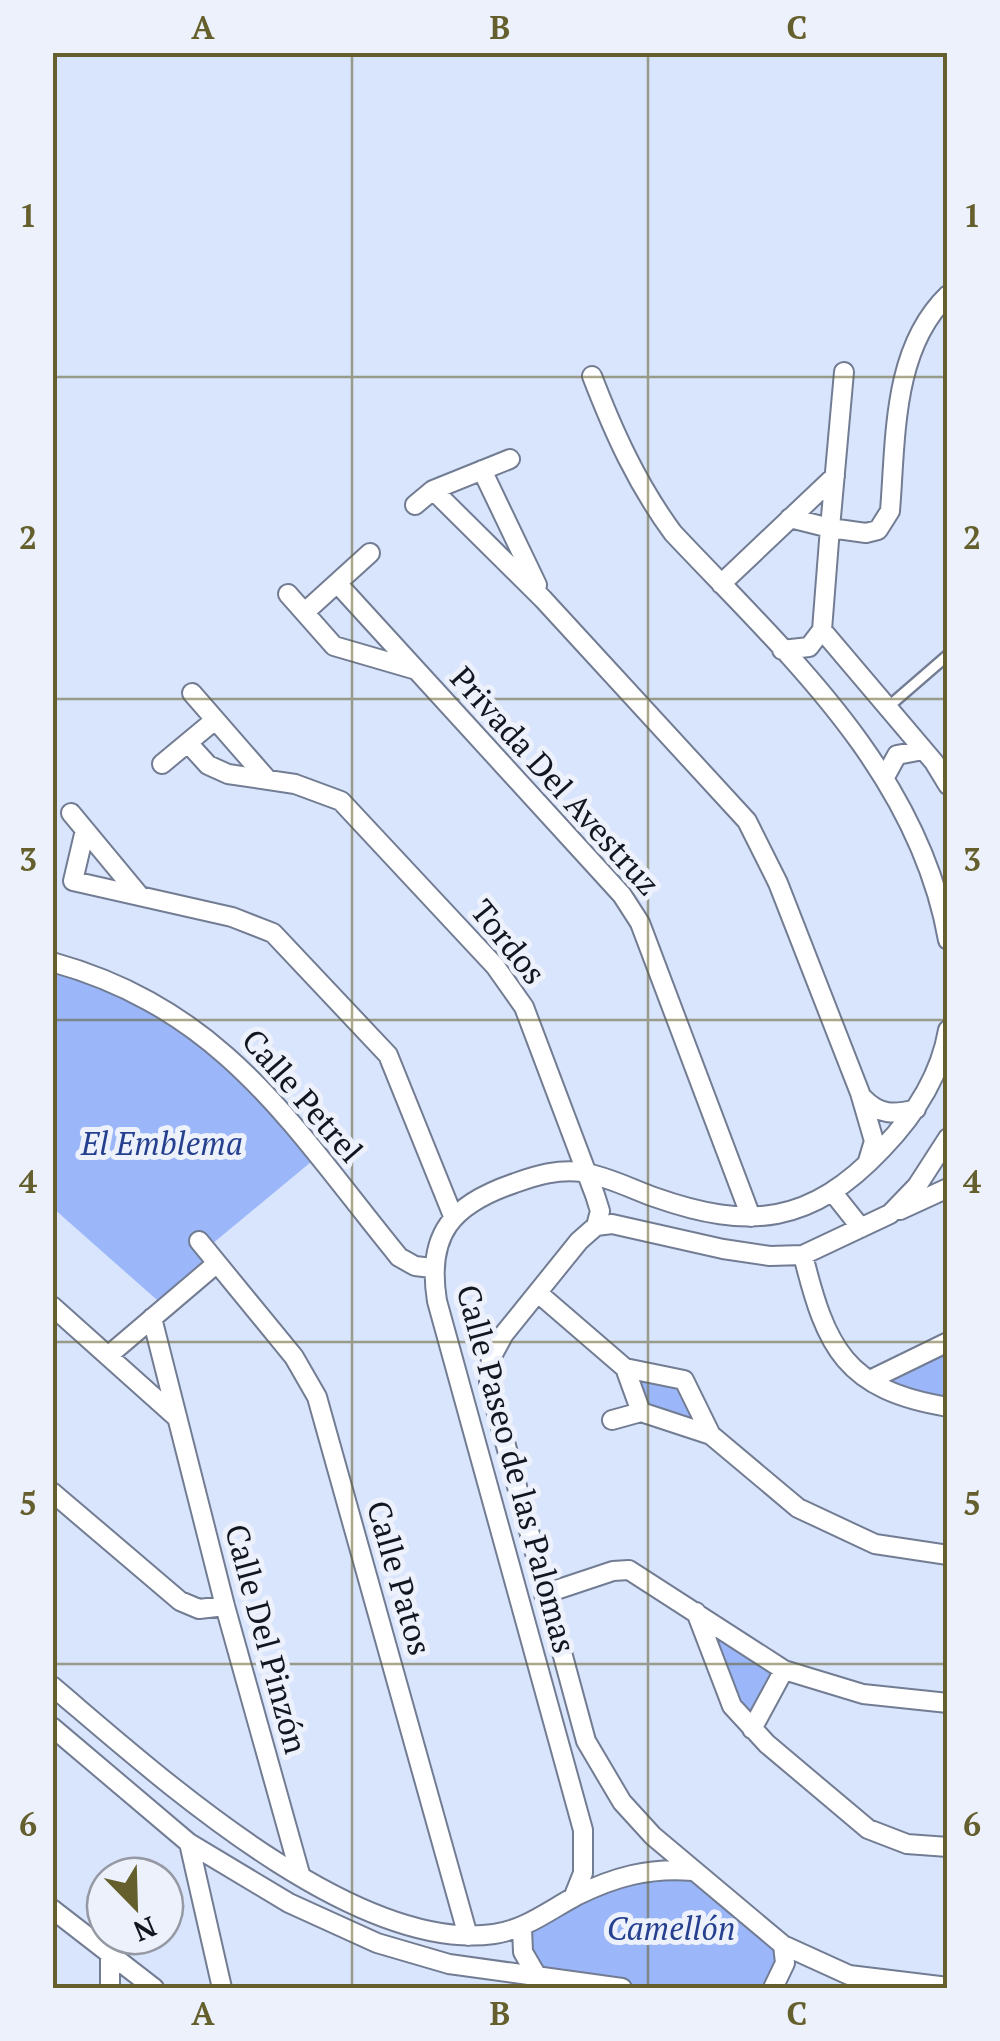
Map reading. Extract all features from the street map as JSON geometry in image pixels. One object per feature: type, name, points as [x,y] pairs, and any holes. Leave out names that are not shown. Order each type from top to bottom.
[{"type":"street","points":[[790,518],[866,533],[885,523],[890,511],[906,366],[917,333],[948,295]]},
{"type":"street","points":[[782,650],[809,647],[822,630],[844,372]]},
{"type":"street","points":[[592,376],[627,464],[648,500],[847,720],[885,777],[912,830],[948,940]]},
{"type":"street","points":[[415,506],[433,490],[510,459]]},
{"type":"street","points":[[482,470],[543,600]]},
{"type":"street","points":[[721,584],[834,476]]},
{"type":"street","points":[[433,490],[543,600],[748,821],[778,883],[860,1093],[874,1141],[862,1170]]},
{"type":"street","points":[[305,612],[370,554]]},
{"type":"street","name":"Privada Del Avestruz","points":[[338,583],[622,895],[640,923],[751,1217]]},
{"type":"street","name":"Privada Del Avestruz","points":[[288,594],[334,646],[414,669]]},
{"type":"street","points":[[822,630],[924,750],[948,785]]},
{"type":"street","points":[[192,694],[266,779]]},
{"type":"street","points":[[162,764],[215,720]]},
{"type":"street","name":"Tordos","points":[[188,743],[208,765],[228,774],[308,787],[341,800],[512,985],[600,1211],[596,1226]]},
{"type":"street","points":[[885,777],[897,754],[924,750]]},
{"type":"street","points":[[71,813],[139,895]]},
{"type":"street","points":[[85,830],[73,881],[248,921],[273,934],[388,1056],[452,1216],[480,1195],[551,1172],[584,1172],[690,1210],[751,1217],[788,1214],[834,1194],[862,1170],[916,1109],[936,1072],[948,1030]]},
{"type":"street","name":"Calle Petrel","points":[[52,962],[124,986],[201,1031],[250,1076],[398,1256],[415,1266],[432,1268]]},
{"type":"street","points":[[860,1093],[872,1107],[892,1114],[916,1109]]},
{"type":"street","points":[[890,1214],[918,1186],[948,1138]]},
{"type":"street","points":[[596,1226],[612,1224],[770,1256],[803,1254],[948,1188]]},
{"type":"street","points":[[834,1194],[861,1228]]},
{"type":"street","name":"Calle Paseo de las Palomas","points":[[452,1216],[432,1268],[583,1830],[582,1873],[573,1898]]},
{"type":"street","name":"Calle Paseo de las Palomas","points":[[596,1226],[579,1240],[504,1334],[492,1358],[489,1383],[586,1741],[602,1772],[643,1825],[784,1945],[848,1975],[948,1987]]},
{"type":"street","name":"Calle Patos","points":[[199,1241],[294,1357],[317,1397],[468,1936]]},
{"type":"street","points":[[803,1254],[826,1336],[849,1366],[908,1397],[948,1408]]},
{"type":"street","points":[[108,1355],[216,1264]]},
{"type":"street","points":[[538,1294],[624,1368],[641,1412]]},
{"type":"street","points":[[52,1306],[176,1418]]},
{"type":"street","name":"Calle Del Pinzón","points":[[152,1318],[224,1606],[300,1874]]},
{"type":"street","points":[[870,1380],[948,1342]]},
{"type":"street","points":[[624,1368],[684,1380],[711,1435],[778,1494],[819,1520],[875,1544],[948,1555]]},
{"type":"street","points":[[612,1420],[641,1412],[711,1435]]},
{"type":"street","points":[[52,1492],[180,1602],[198,1610],[224,1606]]},
{"type":"street","points":[[544,1594],[613,1570],[629,1570],[784,1670],[863,1694],[948,1702]]},
{"type":"street","points":[[696,1612],[720,1684],[752,1729],[868,1829],[906,1844],[948,1848]]},
{"type":"street","points":[[752,1729],[784,1670]]},
{"type":"street","points":[[52,1686],[204,1814],[356,1904],[414,1926],[468,1936],[522,1928],[573,1898],[634,1873],[663,1868],[693,1871]]},
{"type":"street","points":[[52,1727],[189,1844],[289,1904],[377,1944],[450,1964],[620,1988]]},
{"type":"street","points":[[189,1844],[222,1988]]},
{"type":"street","points":[[52,1910],[154,1988]]},
{"type":"street","points":[[522,1928],[524,1952],[537,1976]]},
{"type":"street","points":[[773,1988],[785,1963],[784,1945]]},
{"type":"street","points":[[110,1958],[110,1988]]},
{"type":"lane","points":[[888,707],[948,655]]},
{"type":"green space","name":"El Emblema","points":[[53,962],[170,1011],[317,1157],[206,1249],[216,1264],[165,1307],[53,1208]]},
{"type":"green space","points":[[947,1342],[947,1407],[870,1380]]},
{"type":"green space","points":[[625,1368],[684,1380],[711,1435],[641,1412]]},
{"type":"green space","points":[[696,1612],[784,1670],[752,1729]]},
{"type":"green space","name":"Camellón","points":[[693,1871],[783,1945],[773,1988],[619,1988],[537,1976],[522,1928],[606,1883]]}]
